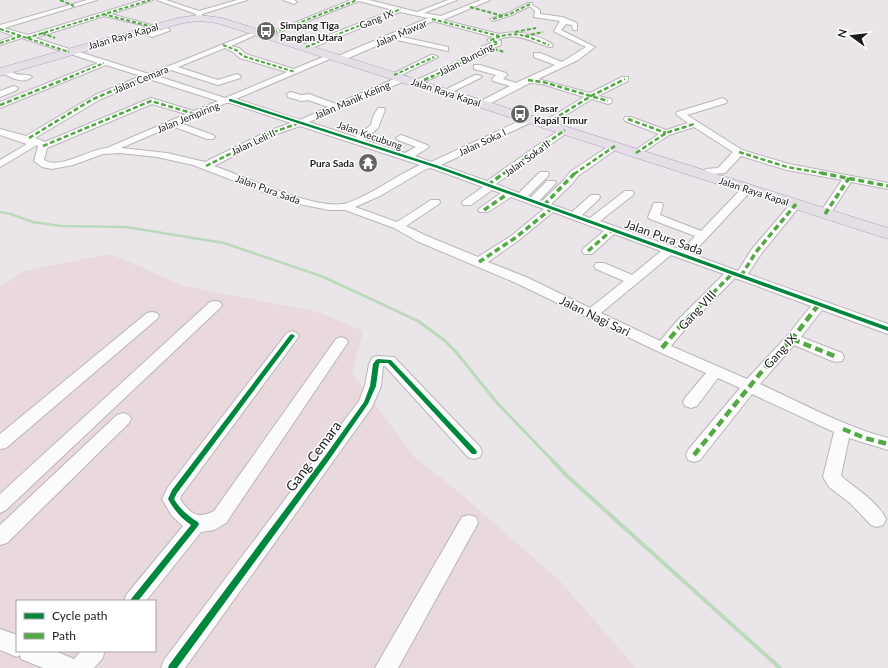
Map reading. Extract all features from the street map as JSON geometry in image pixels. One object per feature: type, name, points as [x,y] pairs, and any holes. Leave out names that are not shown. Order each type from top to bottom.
[{"type":"highway","name":"Jalan Raya Kapal","points":[[2,71],[152,27],[199,16],[263,33],[888,234]]},
{"type":"street","points":[[60,0],[74,6]]},
{"type":"street","points":[[0,28],[94,0]]},
{"type":"street","points":[[0,43],[42,33],[150,0]]},
{"type":"street","points":[[160,0],[199,16],[244,0]]},
{"type":"street","points":[[286,0],[294,2]]},
{"type":"street","points":[[330,2],[338,0]]},
{"type":"street","name":"Jalan Cemara","points":[[25,138],[93,99],[222,45],[263,33],[357,0]]},
{"type":"street","name":"Jalan Mawar","points":[[337,57],[381,42],[433,19],[434,17],[361,0]]},
{"type":"street","points":[[378,4],[386,0]]},
{"type":"street","points":[[419,13],[454,0]]},
{"type":"street","points":[[433,19],[440,19],[486,0]]},
{"type":"street","name":"Gang IX","points":[[306,47],[411,4]]},
{"type":"street","points":[[494,19],[531,6],[538,11],[536,16],[562,19],[575,24],[575,29]]},
{"type":"street","points":[[470,7],[504,16]]},
{"type":"street","points":[[31,12],[43,14]]},
{"type":"street","points":[[103,14],[152,27]]},
{"type":"street","points":[[433,19],[525,36],[550,45]]},
{"type":"street","points":[[482,104],[528,80],[566,64],[584,54],[591,47],[557,31],[564,21]]},
{"type":"street","name":"Jalan Kecubung","points":[[0,28],[69,52],[302,122],[432,165]]},
{"type":"street","points":[[508,34],[536,28]]},
{"type":"street","points":[[137,32],[149,35],[167,30]]},
{"type":"street","points":[[407,31],[420,34]]},
{"type":"street","points":[[525,36],[543,32]]},
{"type":"street","points":[[42,33],[55,38]]},
{"type":"street","name":"Jalan Buncing","points":[[417,83],[484,52],[484,49],[498,43],[490,40],[508,34]]},
{"type":"street","points":[[392,37],[445,49]]},
{"type":"street","points":[[366,38],[381,42]]},
{"type":"street","points":[[222,45],[236,50],[242,56],[295,72]]},
{"type":"street","points":[[488,47],[504,52]]},
{"type":"street","points":[[537,55],[566,64]]},
{"type":"street","name":"Jalan Jempiring","points":[[109,150],[295,72],[337,57]]},
{"type":"street","name":"Jalan Manik Keling","points":[[302,122],[399,77],[434,57]]},
{"type":"street","points":[[0,105],[104,63]]},
{"type":"street","points":[[170,67],[218,83],[237,76]]},
{"type":"street","points":[[477,67],[503,75],[496,79],[517,86]]},
{"type":"street","points":[[2,71],[15,77],[28,77]]},
{"type":"street","points":[[445,92],[478,77]]},
{"type":"street","points":[[546,124],[591,96],[625,79]]},
{"type":"street","points":[[528,80],[541,82],[608,101]]},
{"type":"street","points":[[0,94],[14,88]]},
{"type":"street","points":[[291,95],[301,98],[312,98],[335,107]]},
{"type":"street","points":[[723,100],[680,114],[691,124],[738,154],[787,168],[888,186]]},
{"type":"street","points":[[0,132],[40,141],[42,146],[151,101],[195,114]]},
{"type":"street","points":[[358,140],[375,126],[377,117],[382,110]]},
{"type":"street","name":"Jalan Soka I","points":[[432,165],[531,119]]},
{"type":"street","points":[[628,119],[666,133]]},
{"type":"street","name":"Jalan Leli II","points":[[206,166],[271,133],[302,122]]},
{"type":"street","points":[[172,123],[210,138]]},
{"type":"street","points":[[636,153],[666,133],[691,124]]},
{"type":"street","name":"Jalan Soka II","points":[[467,203],[565,130]]},
{"type":"street","points":[[0,164],[33,144],[32,142],[18,139],[25,138]]},
{"type":"street","points":[[401,138],[424,147],[406,157]]},
{"type":"street","name":"Jalan Pura Sada","points":[[42,146],[39,161],[43,164],[68,164],[109,150],[166,156],[206,166],[288,198],[329,207],[347,206],[423,167],[432,165],[612,230],[738,272],[818,306],[888,329]]},
{"type":"street","points":[[479,262],[515,238],[543,205],[568,182],[574,174],[615,146]]},
{"type":"street","points":[[705,175],[710,171],[721,171],[738,154]]},
{"type":"street","points":[[484,210],[515,195],[544,174]]},
{"type":"street","points":[[825,214],[848,179]]},
{"type":"street","points":[[543,205],[551,183]]},
{"type":"street","points":[[684,255],[748,189]]},
{"type":"street","points":[[592,222],[629,193]]},
{"type":"street","points":[[574,216],[596,197]]},
{"type":"street","points":[[398,226],[435,202]]},
{"type":"street","points":[[738,272],[796,204]]},
{"type":"street","points":[[658,205],[654,217],[702,235]]},
{"type":"street","name":"Jalan Nagi Sari","points":[[347,206],[350,209],[398,226],[423,239],[521,280],[662,348],[750,386],[843,429],[865,438],[888,444]]},
{"type":"street","points":[[588,251],[612,230]]},
{"type":"street","points":[[592,314],[670,250]]},
{"type":"street","points":[[738,272],[751,255]]},
{"type":"street","points":[[600,266],[633,280]]},
{"type":"street","name":"Gang VIII","points":[[662,348],[681,325],[738,272]]},
{"type":"street","points":[[0,505],[215,305]]},
{"type":"street","name":"Gang IX","points":[[694,455],[818,306]]},
{"type":"street","points":[[0,443],[152,316]]},
{"type":"street","points":[[794,334],[837,357]]},
{"type":"street","points":[[292,336],[174,492],[172,499],[174,504],[183,516],[196,524],[207,524],[220,517],[340,342]]},
{"type":"street","name":"Gang Cemara","points":[[172,668],[366,403],[373,386],[376,364],[378,361],[389,360],[474,452]]},
{"type":"street","points":[[691,402],[716,371]]},
{"type":"street","points":[[0,537],[123,419]]},
{"type":"street","points":[[843,429],[832,477],[835,482],[856,498],[877,519]]},
{"type":"street","points":[[386,668],[469,523]]},
{"type":"street","points":[[135,600],[196,524]]},
{"type":"street","points":[[0,639],[16,646]]},
{"type":"street","points":[[31,652],[69,668]]},
{"type":"street","points":[[81,668],[93,652]]},
{"type":"shaded area","points":[[111,254],[184,286],[318,312],[363,331],[352,373],[415,458],[454,488],[559,580],[636,668],[0,668],[0,286],[24,271]]},
{"type":"waterway","points":[[0,212],[11,214],[33,222],[61,226],[126,227],[224,243],[321,276],[373,300]]},
{"type":"waterway","points":[[371,299],[418,321],[444,340],[456,352],[498,404],[553,461]]},
{"type":"waterway","points":[[552,460],[567,476],[780,668]]},
{"type":"marked path","points":[[60,0],[74,6]]},
{"type":"marked path","points":[[27,38],[150,0]]},
{"type":"marked path","points":[[268,35],[357,0]]},
{"type":"marked path","points":[[493,19],[510,14],[530,4]]},
{"type":"marked path","points":[[470,7],[503,16]]},
{"type":"marked path","points":[[306,47],[401,9]]},
{"type":"marked path","points":[[103,14],[153,27]]},
{"type":"marked path","points":[[432,19],[499,36]]},
{"type":"marked path","points":[[515,32],[536,28]]},
{"type":"marked path","points":[[0,29],[69,52]]},
{"type":"marked path","points":[[525,36],[543,32]]},
{"type":"marked path","points":[[42,33],[55,38]]},
{"type":"marked path","points":[[417,83],[484,52],[484,49],[498,43],[491,40],[500,36],[514,33],[520,34],[549,45]]},
{"type":"marked path","points":[[0,43],[21,36]]},
{"type":"marked path","points":[[223,45],[236,50],[243,56],[295,72]]},
{"type":"marked path","points":[[488,47],[504,52]]},
{"type":"marked path","points":[[394,75],[434,57]]},
{"type":"marked path","points":[[0,105],[104,63]]},
{"type":"marked path","points":[[29,138],[93,99],[148,76]]},
{"type":"marked path","points":[[546,124],[591,96],[625,79]]},
{"type":"marked path","points":[[528,80],[543,82],[608,101]]},
{"type":"marked path","points":[[43,146],[151,101],[195,114]]},
{"type":"marked path","points":[[628,119],[666,133]]},
{"type":"marked path","points":[[206,166],[271,133],[299,123]]},
{"type":"marked path","points":[[636,153],[666,133],[694,124]]},
{"type":"marked path","points":[[488,185],[565,130]]},
{"type":"marked path","points":[[544,205],[568,182],[574,174],[615,146]]},
{"type":"marked path","points":[[739,152],[787,167],[888,186]]},
{"type":"marked path","points":[[825,214],[849,178]]},
{"type":"marked path","points":[[484,210],[509,193]]},
{"type":"marked path","points":[[741,276],[756,252],[796,204]]},
{"type":"marked path","points":[[479,262],[515,238],[552,208]]},
{"type":"marked path","points":[[588,251],[612,230]]},
{"type":"marked path","points":[[662,348],[681,325],[733,273]]},
{"type":"marked path","points":[[694,455],[767,365],[792,339],[819,304]]},
{"type":"marked path","points":[[792,339],[837,357]]},
{"type":"marked path","points":[[843,429],[865,438],[888,444]]},
{"type":"cycle path","points":[[230,100],[438,167],[888,329]]},
{"type":"cycle path","points":[[135,600],[196,524],[185,517],[176,507],[171,499],[174,492],[292,336]]},
{"type":"cycle path","points":[[172,668],[366,403],[373,386],[376,364],[378,361],[389,361],[474,452]]},
{"type":"place","name":"Simpang Tiga Panglan Utara","points":[[266,31]]},
{"type":"place","name":"Pasar Kapal Timur","points":[[520,114]]},
{"type":"place","name":"Pura Sada","points":[[368,163]]}]
